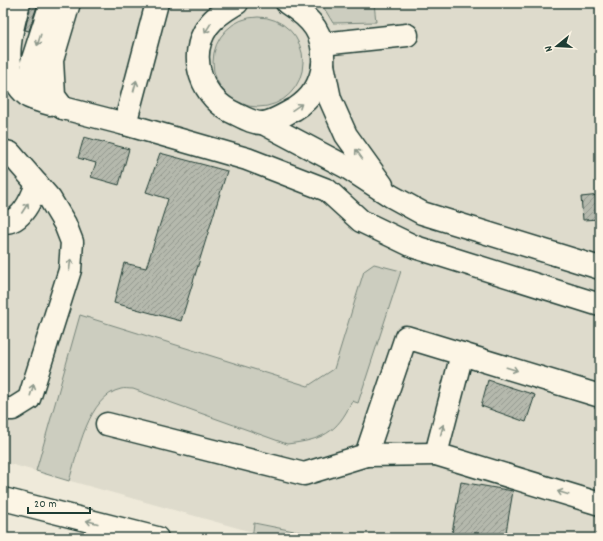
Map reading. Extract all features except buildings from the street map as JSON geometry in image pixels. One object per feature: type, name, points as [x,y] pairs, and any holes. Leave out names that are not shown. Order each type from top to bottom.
[{"type":"main road","points":[[19,3],[4,56],[6,73],[18,89],[36,99],[63,108],[247,159],[327,190],[361,221],[415,247],[600,305]]},
{"type":"main road","points":[[34,3],[16,60],[22,80],[36,99]]},
{"type":"main road","points":[[51,3],[32,62],[34,78],[42,95],[63,108]]},
{"type":"main road","points":[[63,108],[54,96],[52,60],[69,3]]},
{"type":"main road","points":[[125,124],[157,3]]},
{"type":"main road","points":[[237,3],[221,13],[208,25],[198,53],[199,71],[206,91],[224,109],[251,121],[263,123],[348,168],[391,196],[422,213],[600,268]]},
{"type":"main road","points":[[287,3],[311,9],[322,54],[330,99],[346,135],[391,196]]},
{"type":"main road","points":[[322,54],[407,35]]},
{"type":"main road","points":[[263,123],[273,120],[299,106],[311,96],[320,80],[322,54]]},
{"type":"main road","points":[[3,151],[10,154],[50,198],[65,224],[72,242],[70,270],[29,399],[13,409],[3,409]]},
{"type":"main road","points":[[3,222],[20,216],[32,197],[37,184]]},
{"type":"main road","points":[[366,455],[406,337],[600,396]]},
{"type":"main road","points":[[436,454],[462,354]]},
{"type":"main road","points":[[107,424],[304,474],[366,455],[436,454],[600,504]]},
{"type":"main road","points":[[3,499],[157,538]]},
{"type":"shaded area","points":[[3,3],[600,3],[600,538],[329,538],[254,523],[252,532],[3,462]]},
{"type":"shaded area","points":[[327,3],[374,3],[376,22],[333,23],[324,8]]},
{"type":"shaded area","points":[[258,17],[275,21],[290,30],[299,45],[303,62],[299,79],[290,94],[275,103],[258,107],[241,103],[226,94],[217,79],[213,62],[217,45],[226,30],[241,21]]},
{"type":"shaded area","points":[[374,264],[401,271],[358,403],[352,401],[340,421],[327,433],[309,440],[287,444],[133,389],[122,389],[110,394],[100,402],[92,414],[81,441],[69,481],[36,471],[80,315],[308,386],[334,369],[364,271]]},
{"type":"shaded area","points":[[254,523],[329,538],[252,538]]}]
